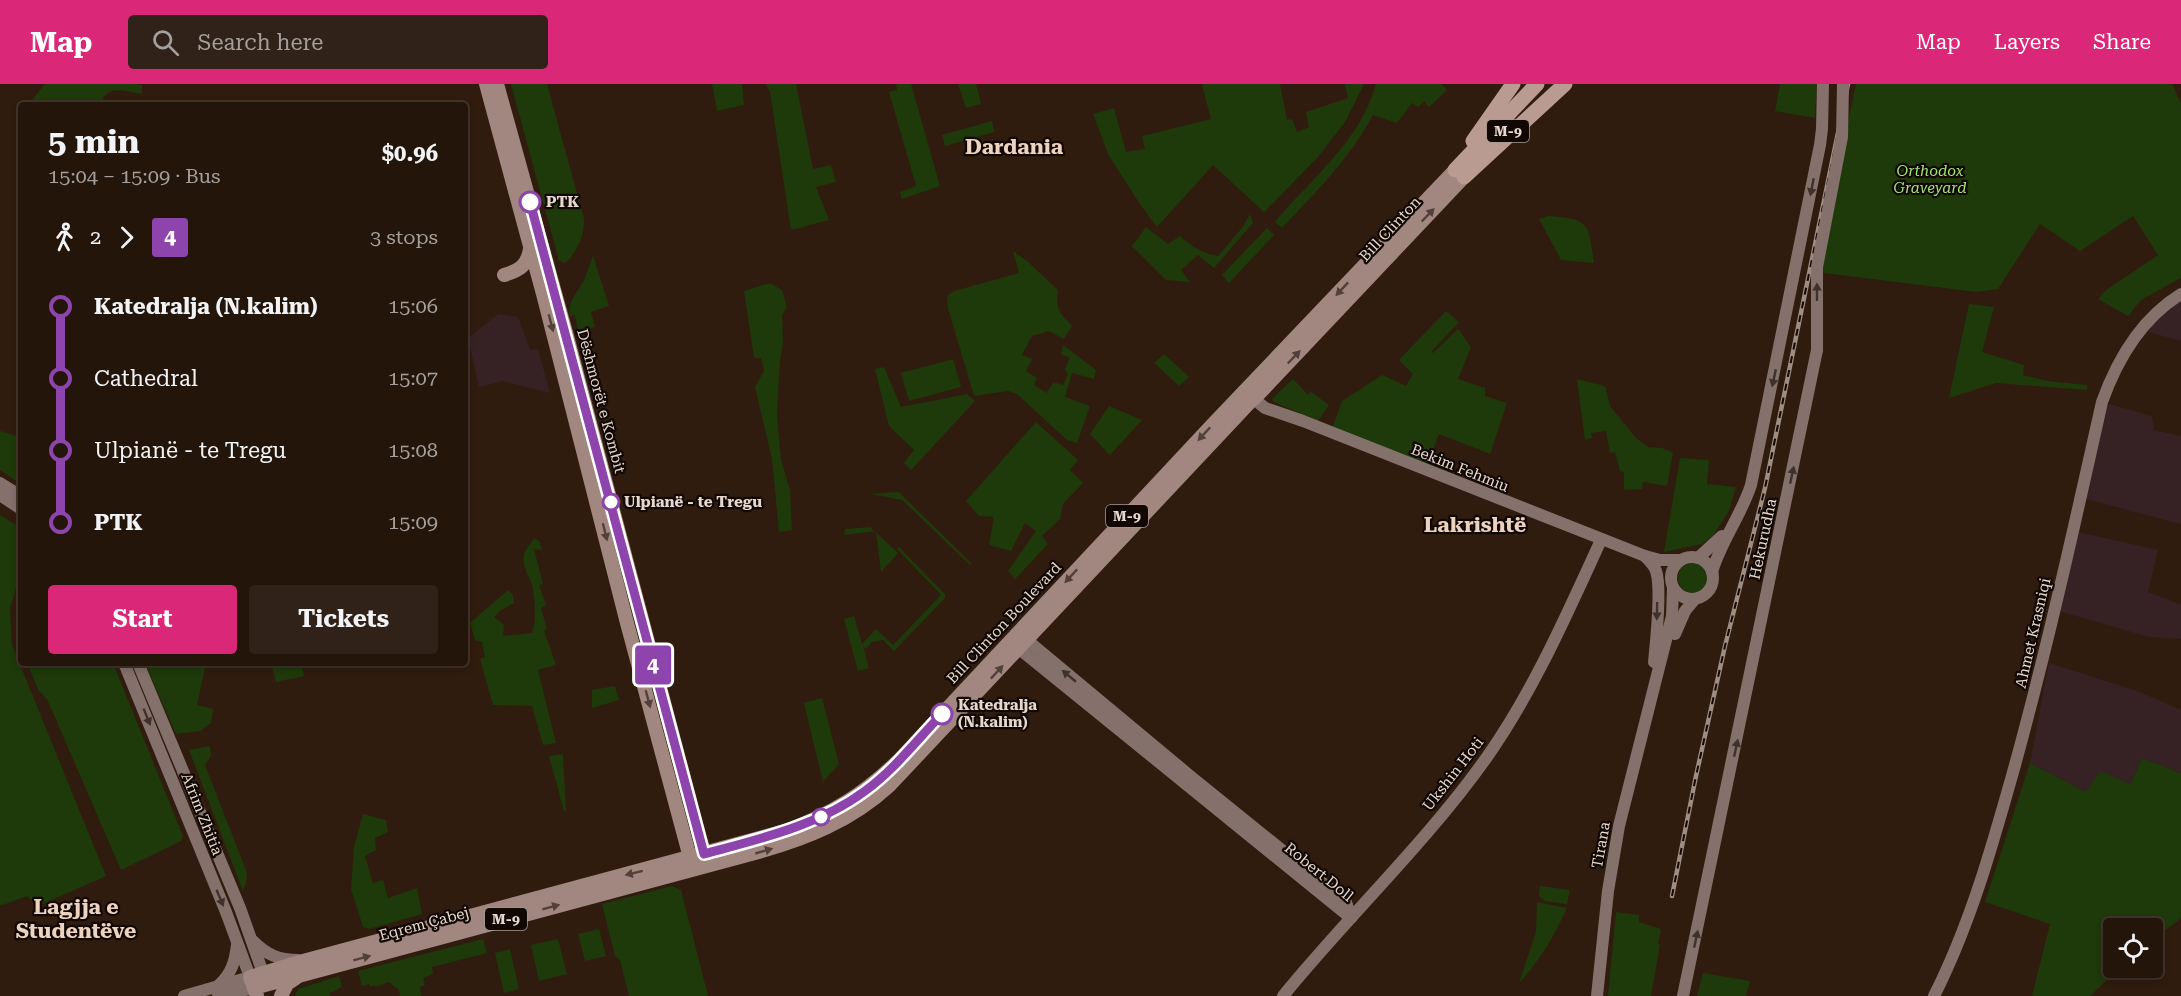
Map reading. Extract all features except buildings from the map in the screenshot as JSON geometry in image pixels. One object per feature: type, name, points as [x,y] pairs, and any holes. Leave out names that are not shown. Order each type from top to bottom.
[{"type":"highway","points":[[1460,174],[1485,122],[1513,84]]},
{"type":"highway","points":[[1460,174],[1494,116],[1524,84]]},
{"type":"highway","name":"Bill Clinton","points":[[1460,174],[1537,84]]},
{"type":"highway","name":"Bill Clinton","points":[[1460,174],[1552,84]]},
{"type":"highway","points":[[1460,174],[1565,84]]},
{"type":"main road","name":"Dëshmorët e Kombit","points":[[486,84],[699,862]]},
{"type":"main road","name":"Dëshmorët e Kombit","points":[[497,84],[561,313],[699,862]]},
{"type":"main road","name":"Hekurudha","points":[[1695,599],[1708,592],[1718,551],[1747,499],[1755,468],[1820,145],[1823,84]]},
{"type":"main road","name":"Hekurudha","points":[[1683,996],[1817,350],[1817,267],[1842,137],[1843,84]]},
{"type":"main road","name":"Bill Clinton","points":[[1254,399],[1460,174]]},
{"type":"main road","points":[[504,275],[523,268],[531,247]]},
{"type":"main road","name":"Ahmet Krasniqi","points":[[1934,996],[1952,957],[1997,831],[2043,661],[2102,402],[2108,385],[2126,351],[2157,311],[2181,294]]},
{"type":"main road","name":"Bill Clinton Boulevard","points":[[699,862],[809,823],[858,796],[900,759],[1019,641],[1254,399]]},
{"type":"main road","name":"Bekim Fehmiu","points":[[1254,399],[1303,421],[1601,540],[1644,556],[1660,560],[1681,560]]},
{"type":"main road","points":[[0,483],[18,494]]},
{"type":"main road","points":[[0,495],[18,507]]},
{"type":"main road","name":"Hekurudha","points":[[1698,558],[1733,523]]},
{"type":"main road","name":"Ukshin Hoti","points":[[1283,996],[1456,797],[1501,737],[1542,665],[1601,540]]},
{"type":"main road","points":[[1644,556],[1652,564],[1657,577],[1657,627],[1650,703]]},
{"type":"main road","name":"Bekim Fehmiu","points":[[1644,556],[1657,566],[1672,585]]},
{"type":"main road","points":[[1695,599],[1682,597],[1672,585],[1672,568],[1681,560],[1692,557],[1709,565],[1712,572]]},
{"type":"main road","name":"Tirana","points":[[1598,996],[1608,891],[1615,847],[1672,616],[1672,585]]},
{"type":"main road","name":"Tirana","points":[[1650,703],[1681,618],[1695,599]]},
{"type":"main road","name":"Robert Doll","points":[[1019,641],[1351,918]]},
{"type":"main road","name":"Afrim Zhitia","points":[[125,666],[237,941],[258,987]]},
{"type":"main road","name":"Afrim Zhitia","points":[[139,666],[236,897],[250,937],[258,987]]},
{"type":"main road","name":"Eqrem Çabej","points":[[258,987],[304,967],[699,862]]},
{"type":"main road","points":[[250,937],[270,955],[304,967],[287,984],[281,996]]},
{"type":"main road","points":[[218,993],[235,963],[237,941]]},
{"type":"main road","points":[[218,993],[258,987]]},
{"type":"main road","points":[[184,996],[258,987]]},
{"type":"shaded area","points":[[2181,294],[2181,341],[2145,331]]},
{"type":"shaded area","points":[[498,314],[518,317],[530,350],[538,349],[550,393],[502,381],[479,387],[468,338]]},
{"type":"shaded area","points":[[2102,402],[2152,416],[2154,430],[2181,436],[2181,524],[2086,499],[2078,532],[2158,550],[2148,592],[2181,605],[2181,639],[2149,637],[2059,611]]},
{"type":"shaded area","points":[[2049,663],[2137,691],[2181,710],[2181,773],[2142,758],[2130,784],[2086,792],[2030,763]]},
{"type":"green space","points":[[45,84],[142,85],[142,94],[116,90],[107,94],[103,102],[30,102]]},
{"type":"green space","points":[[511,84],[547,84],[584,219],[579,243],[565,263],[559,261]]},
{"type":"green space","points":[[712,84],[742,84],[744,105],[717,111]]},
{"type":"green space","points":[[766,84],[796,84],[813,169],[831,165],[836,182],[816,187],[829,220],[791,230],[770,92]]},
{"type":"green space","points":[[896,84],[911,84],[940,186],[902,199],[900,192],[916,186],[889,92],[897,90]]},
{"type":"green space","points":[[958,84],[976,84],[981,104],[966,108]]},
{"type":"green space","points":[[1280,84],[1287,120],[1292,119],[1297,132],[1309,127],[1306,112],[1348,98],[1345,84],[1364,84],[1345,122],[1318,157],[1264,212],[1213,165],[1157,227],[1109,156],[1093,114],[1114,108],[1126,152],[1145,149],[1142,136],[1211,119],[1202,85]]},
{"type":"green space","points":[[1376,84],[1441,84],[1447,90],[1429,107],[1424,101],[1418,107],[1412,103],[1397,123],[1373,115],[1343,160],[1282,228],[1275,222],[1347,141],[1369,104]]},
{"type":"green space","points":[[1780,84],[1817,84],[1815,118],[1775,111]]},
{"type":"green space","name":"Orthodox Graveyard","points":[[1856,84],[2172,84],[2181,103],[2181,278],[2141,300],[2128,316],[2098,299],[2106,290],[2158,255],[2133,216],[2080,251],[2040,224],[1998,289],[1976,292],[1816,272]]},
{"type":"green space","points":[[992,121],[994,132],[945,146],[942,135]]},
{"type":"green space","points":[[1250,214],[1253,223],[1214,268],[1198,255],[1181,270],[1190,282],[1166,280],[1132,246],[1146,227],[1168,244],[1180,236],[1198,249],[1218,256],[1242,228]]},
{"type":"green space","points":[[1549,216],[1573,219],[1585,226],[1594,263],[1561,260],[1539,219]]},
{"type":"green space","points":[[1267,228],[1274,235],[1229,283],[1222,275]]},
{"type":"green space","points":[[1013,251],[1058,290],[1059,310],[1072,326],[1064,339],[1049,331],[1032,336],[1022,355],[1032,359],[1026,371],[1037,378],[1034,385],[1047,393],[1053,382],[1063,385],[1068,375],[1065,369],[1070,358],[1061,354],[1063,345],[1096,370],[1094,379],[1072,373],[1065,397],[1090,406],[1077,443],[1067,440],[1017,394],[1008,391],[974,396],[948,308],[947,296],[954,291],[1019,273]]},
{"type":"green space","points":[[593,256],[609,306],[591,312],[595,327],[578,331],[575,315],[570,316],[570,306],[584,280]]},
{"type":"green space","points":[[770,283],[782,290],[787,307],[782,315],[783,343],[777,415],[781,460],[790,490],[792,530],[779,532],[772,459],[755,387],[764,371],[761,358],[754,358],[744,291]]},
{"type":"green space","points":[[1969,304],[1994,307],[1982,352],[2024,365],[2023,375],[2047,381],[2087,385],[2087,390],[1996,383],[1949,398]]},
{"type":"green space","points":[[1446,311],[1459,322],[1431,352],[1433,353],[1458,329],[1471,347],[1458,379],[1485,388],[1485,396],[1507,403],[1490,454],[1439,434],[1427,465],[1332,429],[1342,401],[1382,375],[1406,386],[1413,374],[1399,360]]},
{"type":"green space","points":[[1164,354],[1189,377],[1179,386],[1154,363]]},
{"type":"green space","points":[[953,359],[961,387],[909,401],[901,373]]},
{"type":"green space","points":[[884,367],[901,407],[967,394],[975,401],[911,470],[904,463],[914,450],[889,426],[875,369]]},
{"type":"green space","points":[[1293,379],[1308,395],[1310,391],[1329,405],[1318,421],[1274,402],[1272,399]]},
{"type":"green space","points":[[1577,379],[1605,386],[1610,406],[1636,438],[1648,447],[1662,448],[1673,453],[1667,486],[1643,482],[1642,489],[1624,490],[1624,472],[1620,471],[1615,452],[1610,453],[1606,431],[1591,433],[1592,438],[1585,440]]},
{"type":"green space","points":[[1109,406],[1142,420],[1110,455],[1090,434]]},
{"type":"green space","points":[[1036,422],[1078,460],[1070,470],[1083,483],[1063,504],[1060,519],[1042,536],[1048,544],[1015,579],[1008,571],[1036,531],[1025,523],[1011,551],[989,545],[994,517],[979,516],[966,501]]},
{"type":"green space","points":[[0,431],[18,436],[18,482],[0,470]]},
{"type":"green space","points":[[1680,458],[1709,460],[1707,484],[1736,487],[1729,511],[1712,537],[1702,544],[1664,552]]},
{"type":"green space","points":[[899,492],[972,564],[970,565],[902,500],[871,494]]},
{"type":"green space","points":[[0,515],[18,526],[18,582],[10,608],[12,645],[18,666],[21,666],[106,876],[38,906],[27,896],[0,906]]},
{"type":"green space","points":[[870,527],[875,531],[844,535],[845,529]]},
{"type":"green space","points":[[876,533],[898,553],[881,572]]},
{"type":"green space","points":[[534,538],[540,542],[542,550],[534,549],[543,584],[539,585],[546,605],[541,608],[547,629],[544,631],[556,665],[538,670],[556,743],[543,745],[532,706],[493,705],[480,659],[485,657],[482,642],[475,640],[470,623],[508,590],[513,595],[514,603],[494,617],[504,625],[503,636],[532,633],[535,622],[534,600],[524,558]]},
{"type":"green space","points":[[899,547],[945,594],[945,598],[894,651],[883,640],[872,642],[865,649],[863,645],[869,668],[858,671],[844,619],[854,616],[862,644],[876,629],[893,645],[941,595],[897,549]]},
{"type":"green space","points":[[1693,563],[1704,567],[1708,578],[1704,589],[1693,593],[1682,589],[1678,578],[1682,567]]},
{"type":"green space","points":[[28,666],[114,666],[183,836],[181,841],[121,870],[47,699],[39,691]]},
{"type":"green space","points":[[146,666],[205,666],[197,705],[213,709],[211,723],[200,731],[176,734]]},
{"type":"green space","points":[[272,666],[302,666],[304,676],[276,682]]},
{"type":"green space","points":[[615,686],[619,700],[592,708],[592,690]]},
{"type":"green space","points":[[822,698],[839,764],[823,782],[804,703]]},
{"type":"green space","points":[[210,746],[211,755],[205,765],[247,873],[243,891],[189,750]]},
{"type":"green space","points":[[563,754],[566,811],[564,811],[549,756]]},
{"type":"green space","points":[[2142,758],[2181,773],[2181,918],[2163,932],[2163,918],[2103,918],[2103,978],[2109,978],[2090,996],[2032,996],[2050,924],[1985,902],[2030,763],[2086,792],[2100,771],[2130,784]]},
{"type":"green space","points":[[363,814],[386,820],[388,832],[375,838],[376,850],[365,856],[373,883],[383,880],[388,898],[417,888],[422,914],[369,929],[363,927],[351,889],[354,847]]},
{"type":"green space","points":[[672,886],[681,890],[708,996],[629,996],[620,960],[615,956],[602,904]]},
{"type":"green space","points":[[1540,886],[1570,890],[1567,904],[1545,901],[1539,896]]},
{"type":"green space","points":[[1537,902],[1567,908],[1546,948],[1519,983],[1536,932]]},
{"type":"green space","points":[[1616,912],[1639,915],[1639,922],[1661,929],[1651,996],[1608,996]]},
{"type":"green space","points":[[599,929],[606,956],[585,961],[578,934]]},
{"type":"green space","points":[[483,939],[487,953],[432,967],[433,974],[423,978],[425,985],[420,987],[421,996],[400,996],[399,990],[389,982],[375,987],[374,985],[370,987],[369,984],[362,986],[358,971]]},
{"type":"green space","points":[[558,939],[567,974],[539,981],[531,945]]},
{"type":"green space","points":[[510,949],[519,989],[504,993],[495,953]]},
{"type":"green space","points":[[1703,973],[1750,981],[1746,996],[1697,996]]},
{"type":"green space","points":[[339,976],[342,987],[330,993],[330,996],[295,996],[298,989]]},
{"type":"railway","points":[[1672,896],[1725,646],[1765,488],[1848,84]]},
{"type":"bus line","name":"4","points":[[530,202],[704,854],[809,823],[835,810],[867,790],[882,777],[942,714]]},
{"type":"place","name":"PTK","points":[[530,202]]},
{"type":"place","name":"Ulpianë - te Tregu","points":[[611,502]]},
{"type":"place","name":"Katedralja (N.kalim)","points":[[942,714]]},
{"type":"district","name":"Dardania","points":[[1014,147]]},
{"type":"district","name":"Lakrishtë","points":[[1475,525]]},
{"type":"district","name":"Lagjja e Studentëve","points":[[76,919]]}]
